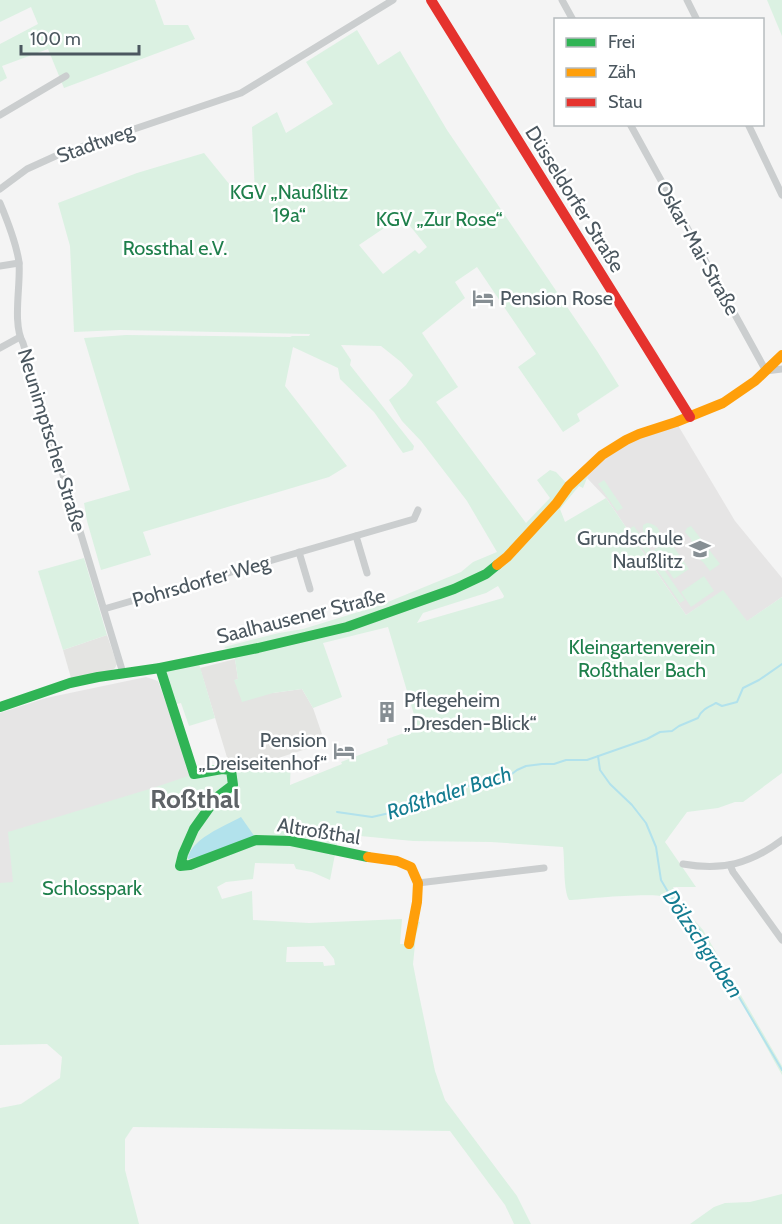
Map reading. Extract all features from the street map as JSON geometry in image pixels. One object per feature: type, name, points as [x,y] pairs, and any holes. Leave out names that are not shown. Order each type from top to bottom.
[{"type":"street","name":"Stadtweg","points":[[0,189],[27,169],[60,154],[241,93],[393,0]]},
{"type":"street","name":"Düsseldorfer Straße","points":[[431,0],[690,417]]},
{"type":"street","points":[[562,0],[572,18]]},
{"type":"street","points":[[687,0],[696,18]]},
{"type":"street","points":[[0,115],[66,76]]},
{"type":"street","name":"Oskar-Mai-Straße","points":[[631,126],[766,371]]},
{"type":"street","points":[[749,126],[782,195]]},
{"type":"street","name":"Neunimptscher Straße","points":[[0,203],[15,242],[19,263],[20,337],[123,673]]},
{"type":"street","points":[[0,266],[19,263]]},
{"type":"street","points":[[0,348],[20,337]]},
{"type":"street","name":"Saalhausener Straße","points":[[0,706],[70,683],[160,668],[346,627],[418,603],[476,579],[507,557],[556,504],[569,486],[602,455],[639,434],[723,403],[755,381],[782,354]]},
{"type":"street","points":[[766,371],[782,369]]},
{"type":"street","name":"Pohrsdorfer Weg","points":[[104,609],[414,519],[418,510]]},
{"type":"street","points":[[356,536],[368,573]]},
{"type":"street","points":[[299,552],[310,589]]},
{"type":"street","name":"Altroßthal","points":[[160,668],[194,774],[222,769],[231,770],[233,785],[216,798],[194,829],[180,866],[190,866],[256,840],[291,841],[368,858],[397,861],[411,867],[418,883]]},
{"type":"street","points":[[683,864],[702,867],[730,865],[753,858],[782,840]]},
{"type":"street","points":[[730,865],[782,940]]},
{"type":"street","points":[[409,944],[418,883],[544,868]]},
{"type":"shaded area","name":"Grundschule Naußlitz","points":[[676,422],[735,521],[782,578],[782,597],[746,622],[723,591],[686,615],[606,498],[587,478],[588,467],[602,455]]},
{"type":"shaded area","points":[[107,635],[117,664],[115,668],[110,671],[71,678],[63,650]]},
{"type":"shaded area","points":[[235,659],[238,679],[235,680],[273,693],[302,689],[313,708],[325,743],[250,767],[229,764],[200,668]]},
{"type":"shaded area","points":[[146,677],[158,681],[195,783],[133,883],[0,883],[0,713],[46,698]]},
{"type":"green space","points":[[0,0],[155,0],[164,25],[188,25],[195,39],[64,88],[48,49],[2,66],[7,78],[0,82],[0,44],[38,24],[31,7],[0,22]]},
{"type":"green space","points":[[767,0],[782,0],[782,36]]},
{"type":"green space","points":[[357,30],[378,65],[400,51],[447,130],[619,386],[577,414],[580,421],[563,432],[518,367],[536,354],[477,267],[455,282],[465,298],[422,333],[458,387],[436,402],[526,523],[550,498],[537,480],[550,470],[556,472],[569,486],[588,467],[583,488],[579,486],[560,509],[565,522],[606,498],[686,615],[723,590],[747,621],[782,597],[782,773],[743,802],[687,812],[665,842],[696,887],[673,887],[682,906],[703,930],[782,1066],[782,1075],[716,959],[690,922],[669,898],[637,895],[569,900],[565,882],[563,847],[491,842],[413,841],[339,834],[330,880],[312,872],[296,869],[294,864],[255,863],[253,879],[226,882],[217,887],[222,899],[252,891],[253,920],[309,923],[402,919],[400,944],[409,944],[414,921],[420,922],[416,935],[413,964],[435,1071],[445,1100],[517,1196],[531,1224],[514,1224],[505,1205],[450,1131],[133,1127],[125,1139],[125,1170],[139,1224],[0,1224],[0,1108],[21,1104],[60,1078],[62,1057],[47,1044],[0,1045],[0,883],[13,882],[8,832],[194,774],[222,769],[251,770],[291,758],[290,785],[388,744],[387,739],[418,728],[388,627],[323,643],[342,697],[313,708],[302,689],[273,693],[242,702],[234,680],[238,679],[234,653],[224,647],[303,629],[378,606],[461,572],[473,562],[497,552],[467,501],[421,441],[402,421],[389,400],[406,385],[413,375],[401,362],[381,346],[341,345],[351,360],[350,365],[414,446],[413,450],[403,453],[374,412],[340,379],[338,368],[293,347],[285,386],[347,466],[329,477],[143,532],[151,555],[101,570],[84,503],[130,490],[84,338],[126,335],[290,337],[309,336],[310,334],[120,330],[74,332],[70,246],[58,203],[137,173],[204,153],[243,201],[255,194],[252,127],[277,112],[286,133],[333,104],[306,62]],"holes":[[[402,216],[427,247],[419,254],[415,250],[383,274],[359,245]],[[498,586],[504,596],[417,623],[423,613],[486,593]],[[324,946],[334,959],[335,965],[324,966],[323,962],[286,962],[287,947]]]},
{"type":"green space","points":[[604,480],[623,508],[617,511],[598,484]]},
{"type":"green space","points":[[647,523],[658,528],[657,539],[650,539],[644,533],[643,525]]},
{"type":"green space","points":[[634,526],[685,600],[680,603],[629,529]]},
{"type":"green space","points":[[691,526],[720,564],[710,571],[696,557],[691,539],[685,532]]},
{"type":"green space","points":[[667,541],[689,569],[674,579],[654,550]]},
{"type":"green space","points":[[84,558],[107,635],[63,650],[38,571]]},
{"type":"green space","points":[[704,576],[714,591],[691,607],[681,592]]},
{"type":"green space","points":[[198,660],[215,718],[189,726],[181,703],[172,705],[160,668]]},
{"type":"green space","points":[[782,1194],[782,1224],[690,1224],[714,1207],[725,1203],[750,1202]]},
{"type":"water","points":[[241,817],[255,837],[219,852],[188,859],[190,852],[201,839]]},
{"type":"waterway","name":"Roßthaler Bach","points":[[337,812],[372,817],[406,811],[426,804],[434,797],[449,790],[508,777],[526,766],[554,764],[566,760],[587,760],[647,739],[660,732],[672,731],[698,718],[703,711],[716,703],[722,706],[737,702],[743,688],[782,664]]},
{"type":"waterway","name":"Dölzschgraben","points":[[598,756],[600,770],[610,784],[632,805],[646,823],[656,847],[661,880],[671,897],[700,931],[782,1070]]},
{"type":"traffic: fast","points":[[0,707],[70,683],[160,668],[347,627],[454,589],[486,574],[497,565]]},
{"type":"traffic: fast","points":[[160,668],[194,774],[222,769],[231,770],[233,785],[216,798],[194,829],[180,866],[190,865],[256,840],[291,841],[368,857]]},
{"type":"traffic: slow","points":[[497,565],[556,504],[569,486],[602,455],[639,434],[723,403],[755,381],[782,355]]},
{"type":"traffic: slow","points":[[368,857],[397,861],[411,867],[418,883],[409,944]]},
{"type":"traffic: jam","points":[[431,0],[690,417]]},
{"type":"place","name":"Pension Rose","points":[[483,298]]},
{"type":"place","name":"Grundschule Naußlitz","points":[[700,549]]},
{"type":"place","name":"Pflegeheim „Dresden-Blick“","points":[[387,712]]},
{"type":"place","name":"Pension „Dreiseitenhof“","points":[[344,751]]},
{"type":"district","name":"Roßthal","points":[[195,799]]},
{"type":"park label","name":"KGV „Naußlitz 19a“","points":[[289,204]]},
{"type":"park label","name":"KGV „Zur Rose“","points":[[439,219]]},
{"type":"park label","name":"Rossthal e.V.","points":[[175,248]]},
{"type":"park label","name":"Kleingartenverein Roßthaler Bach","points":[[642,658]]},
{"type":"park label","name":"Schlosspark","points":[[92,888]]}]
